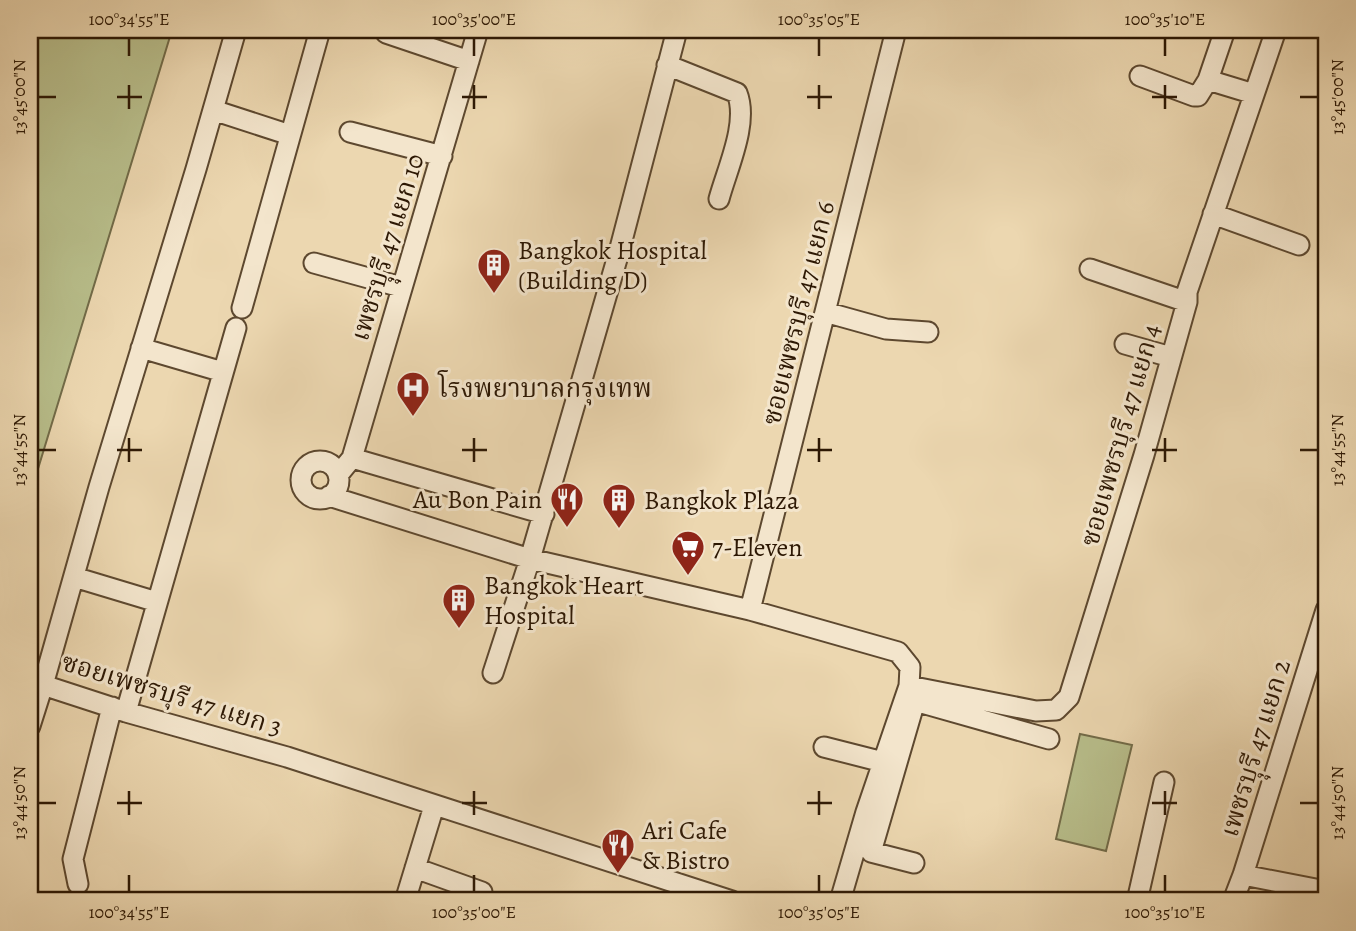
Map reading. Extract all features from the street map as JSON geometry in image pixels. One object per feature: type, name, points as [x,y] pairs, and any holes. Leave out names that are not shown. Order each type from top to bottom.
[{"type":"street","name":"ซอยเพชรบุรี 47 แยก 3","points":[[236,30],[43,685],[287,757],[732,901]]},
{"type":"street","points":[[242,308],[320,30]]},
{"type":"street","name":"เพชรบุุรี 47 แยก 10","points":[[338,475],[352,458],[478,30]]},
{"type":"street","points":[[493,673],[544,514],[619,252],[677,30]]},
{"type":"street","name":"ซอยเพชรบุรี 47 แยก 6","points":[[750,610],[896,30]]},
{"type":"street","points":[[1140,76],[1194,96],[1200,93],[1208,80],[1225,30]]},
{"type":"street","name":"ซอยเพชรบุรี 47 แยก 4","points":[[909,686],[1036,711],[1056,710],[1069,698],[1144,455],[1187,303],[1187,292],[1276,30]]},
{"type":"street","points":[[386,33],[469,61]]},
{"type":"street","points":[[667,65],[725,86],[737,93],[741,103],[740,124],[719,199]]},
{"type":"street","points":[[1208,80],[1254,94]]},
{"type":"street","points":[[213,110],[290,135]]},
{"type":"street","points":[[350,132],[442,156]]},
{"type":"street","points":[[1213,214],[1299,245]]},
{"type":"street","points":[[314,263],[401,287]]},
{"type":"street","points":[[1090,270],[1187,303]]},
{"type":"street","points":[[825,312],[886,329],[928,332]]},
{"type":"street","points":[[78,884],[73,859],[119,709],[157,602],[236,328]]},
{"type":"street","points":[[1125,344],[1171,357]]},
{"type":"street","points":[[141,348],[223,372]]},
{"type":"street","points":[[352,458],[544,514]]},
{"type":"street","points":[[320,461],[331,465],[338,475],[337,487],[329,496],[311,496],[302,487],[302,475],[309,465],[320,461]]},
{"type":"street","points":[[329,496],[530,559],[750,610],[898,652],[910,667],[909,686],[886,769],[840,901]]},
{"type":"street","points":[[74,577],[157,602]]},
{"type":"street","name":"เพชรบุุรี 47 แยก 2","points":[[1233,901],[1326,610]]},
{"type":"street","points":[[30,726],[43,685]]},
{"type":"street","points":[[914,863],[871,852],[886,769],[915,701],[1049,739]]},
{"type":"street","points":[[824,747],[886,769]]},
{"type":"street","points":[[1137,901],[1164,782]]},
{"type":"street","points":[[405,901],[434,806]]},
{"type":"street","points":[[415,868],[482,892]]},
{"type":"street","points":[[1243,875],[1326,891]]},
{"type":"green space","points":[[30,30],[172,30],[30,495]]},
{"type":"green space","points":[[1080,734],[1132,745],[1106,851],[1056,839]]},
{"type":"place","name":"Bangkok Hospital (Building D)","points":[[494,295]]},
{"type":"place","name":"โรงพยาบาลกรุงเทพ","points":[[413,418]]},
{"type":"place","name":"Au Bon Pain","points":[[567,529]]},
{"type":"place","name":"Bangkok Plaza","points":[[619,530]]},
{"type":"place","name":"7-Eleven","points":[[688,577]]},
{"type":"place","name":"Bangkok Heart Hospital","points":[[459,630]]},
{"type":"place","name":"Ari Cafe & Bistro","points":[[618,875]]}]
